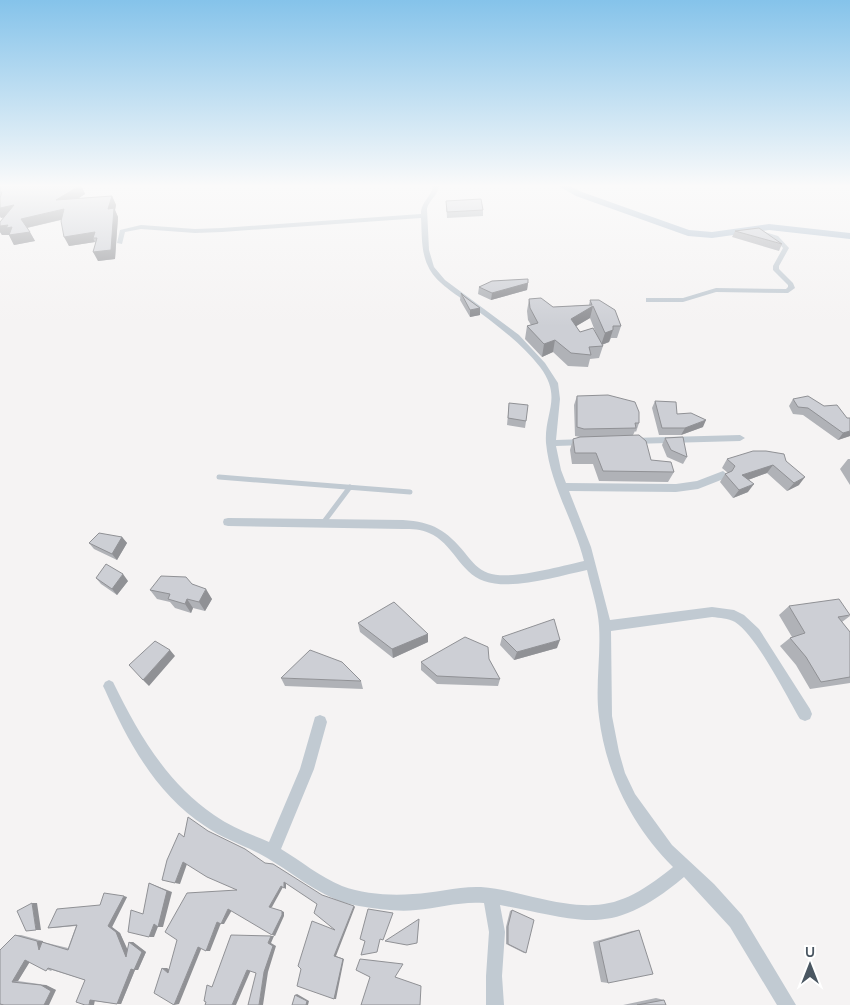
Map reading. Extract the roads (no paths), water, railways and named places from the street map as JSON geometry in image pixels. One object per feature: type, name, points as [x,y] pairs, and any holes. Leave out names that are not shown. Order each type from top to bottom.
[{"type":"main road","points":[[680,232],[712,235],[730,232]]},
{"type":"main road","points":[[813,232],[850,236]]},
{"type":"street","points":[[120,243],[121,232]]},
{"type":"street","points":[[425,232],[427,256],[435,273],[516,337],[550,375],[554,383],[556,399],[551,434],[556,470],[586,547],[605,626],[605,707],[612,752],[630,799],[667,850],[736,921],[787,1005]]},
{"type":"street","points":[[649,300],[683,300],[716,290],[788,291],[792,288],[791,284],[776,270],[776,266],[786,248],[782,240],[775,235],[760,232]]},
{"type":"street","points":[[624,442],[740,438]]},
{"type":"street","points":[[552,443],[594,442]]},
{"type":"street","points":[[562,488],[676,488],[698,485],[722,475]]},
{"type":"street","points":[[228,522],[412,526],[434,530],[450,540],[475,570],[489,579],[512,579],[590,565]]},
{"type":"street","points":[[605,626],[712,612],[730,614],[740,619],[755,634],[805,714]]},
{"type":"street","points":[[109,686],[129,730],[176,794],[188,806],[220,827],[272,852],[308,875],[349,896],[393,902],[491,896],[555,910],[605,914],[620,910],[641,900],[685,867]]},
{"type":"street","points":[[272,852],[307,769],[320,722]]},
{"type":"street","points":[[491,896],[498,932],[494,976],[495,1005]]},
{"type":"lane","points":[[219,477],[410,492]]},
{"type":"lane","points":[[324,523],[350,487]]}]
